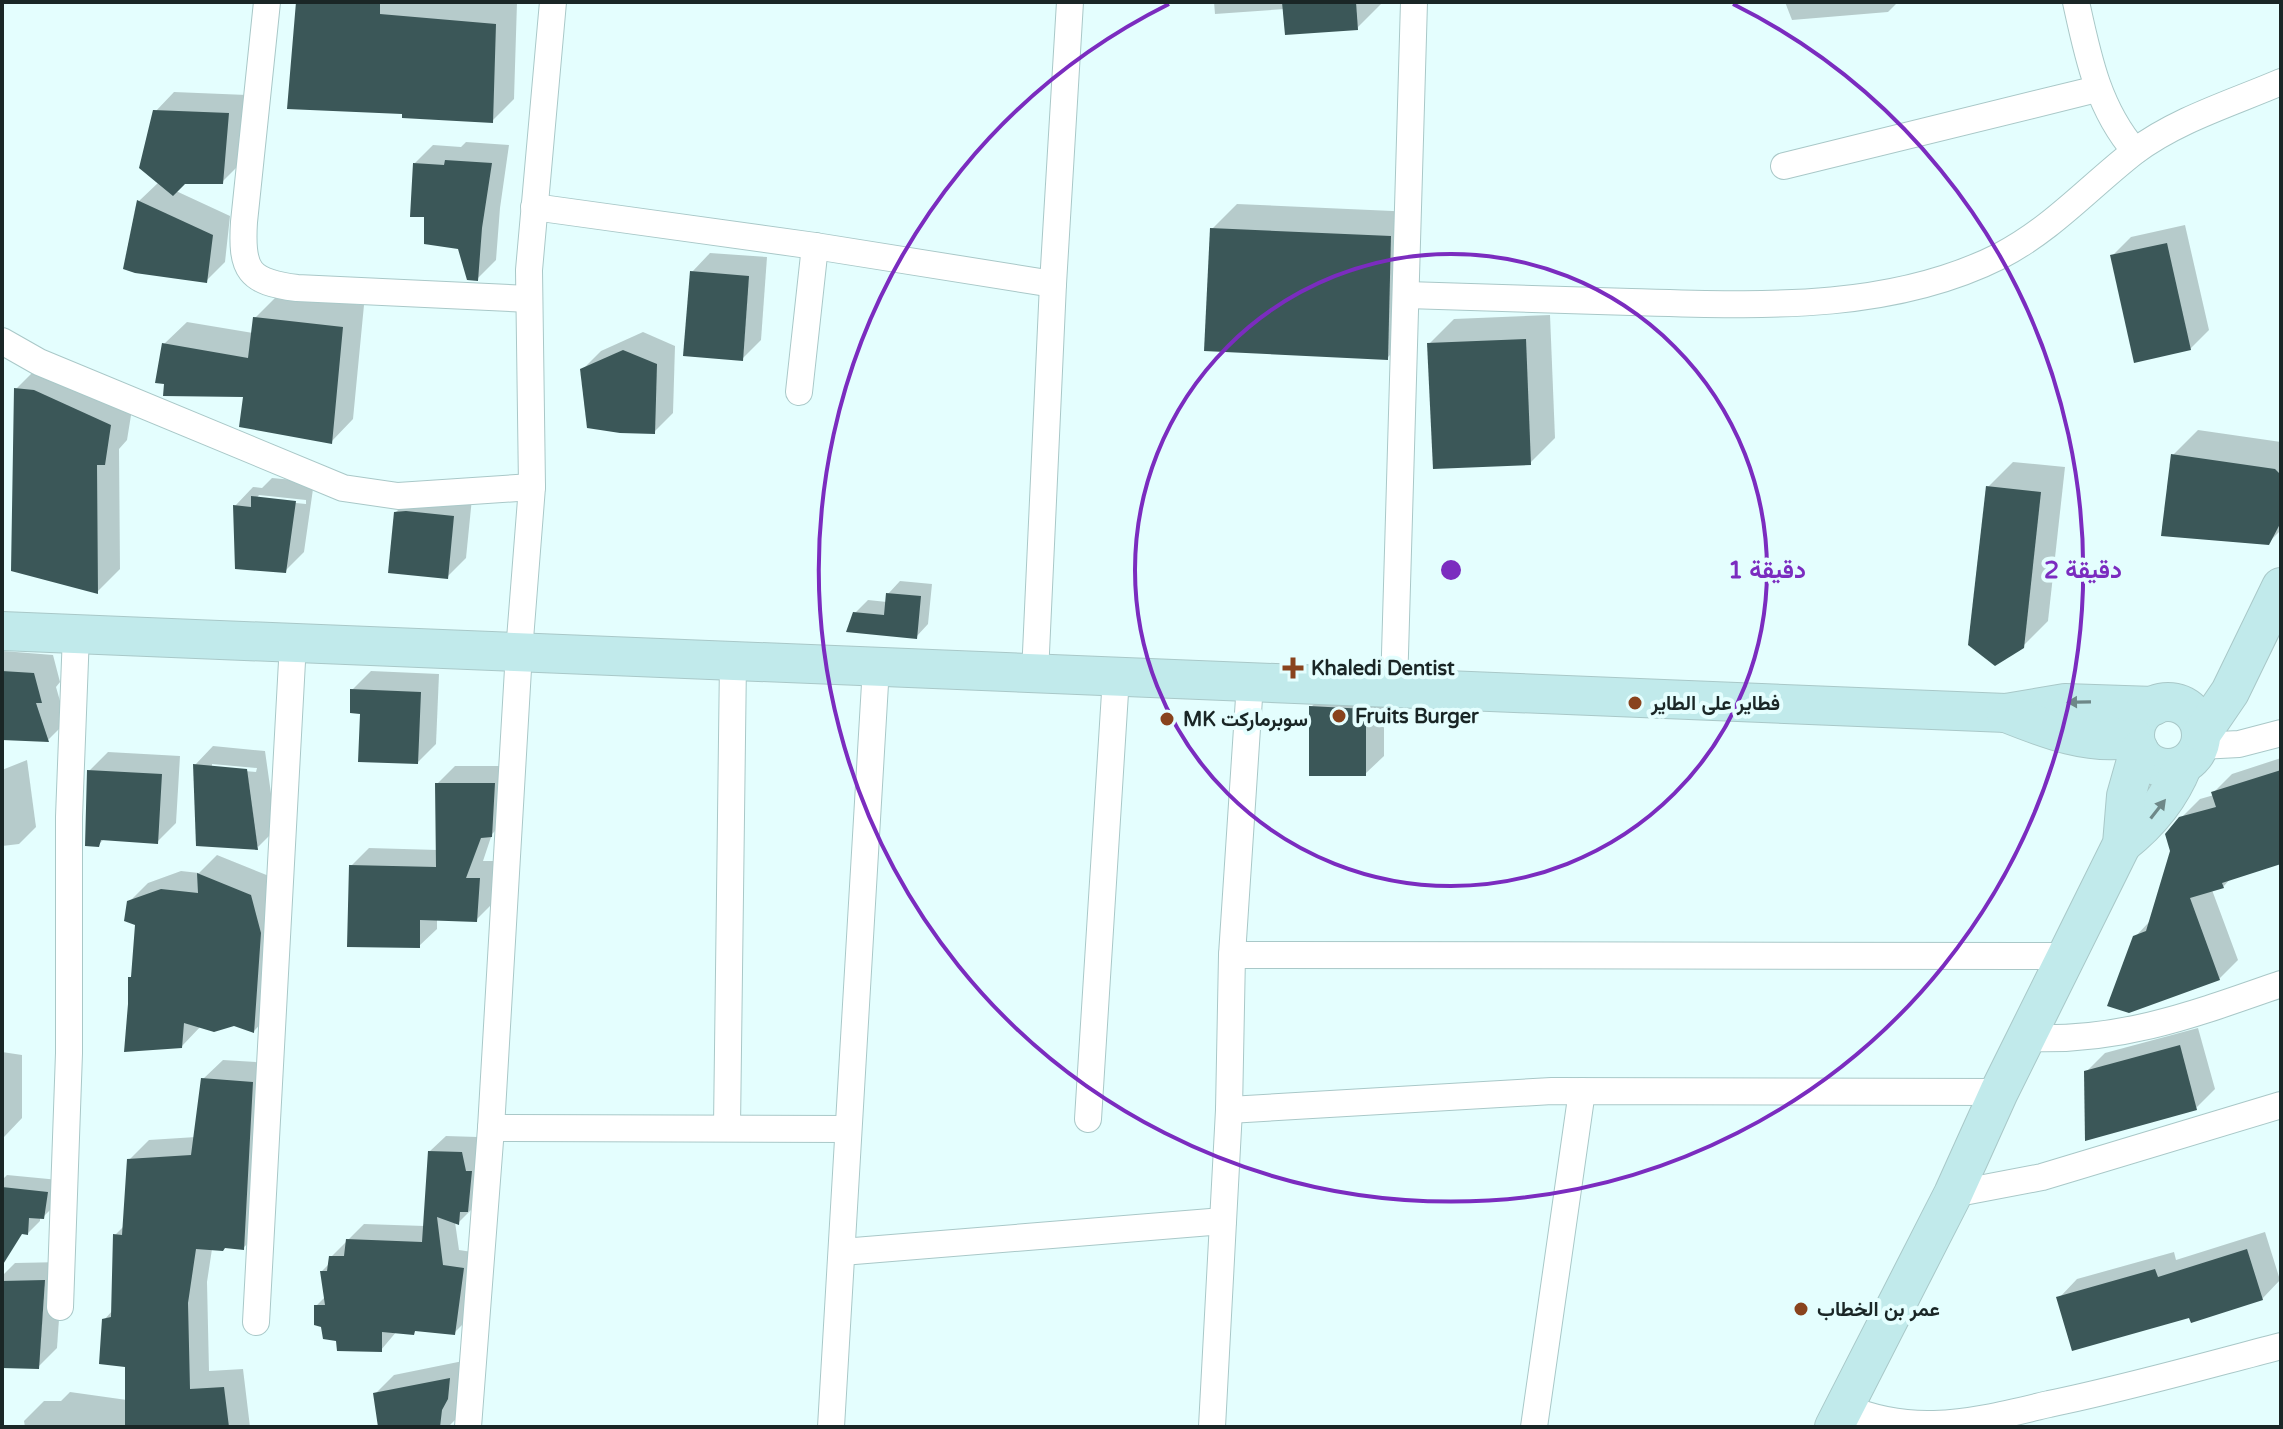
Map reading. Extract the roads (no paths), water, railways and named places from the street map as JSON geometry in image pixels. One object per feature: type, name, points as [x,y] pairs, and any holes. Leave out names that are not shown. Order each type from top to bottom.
[{"type":"street","points":[[267,2],[244,222],[243,246],[248,266],[265,281],[297,288],[529,299]]},
{"type":"street","points":[[468,1427],[491,1128],[519,652],[532,487],[529,299],[534,207],[553,2]]},
{"type":"street","points":[[1035,674],[1070,2]]},
{"type":"street","points":[[1394,688],[1414,2]]},
{"type":"street","points":[[2076,2],[2097,89],[2114,124],[2135,151]]},
{"type":"street","points":[[1407,295],[1755,304],[1877,295],[1923,285],[2000,256],[2062,216],[2135,151],[2183,124],[2281,82]]},
{"type":"street","points":[[1784,166],[2097,89]]},
{"type":"street","points":[[534,207],[815,246],[1053,284]]},
{"type":"street","points":[[799,392],[815,246]]},
{"type":"street","points":[[2,341],[39,362],[343,488],[398,496],[532,487]]},
{"type":"street","points":[[2122,844],[2153,816],[2175,784],[2230,692],[2281,587]]},
{"type":"street","points":[[2,631],[2006,713],[2060,733],[2106,740],[2190,710],[2198,720],[2195,748]]},
{"type":"street","points":[[60,1307],[69,1053],[69,817],[76,634]]},
{"type":"street","points":[[256,1322],[293,643]]},
{"type":"street","points":[[2252,649],[2151,724],[2126,796],[2122,844],[1999,1092],[1953,1194],[1839,1417],[1932,1424],[2034,1418],[2281,1346]]},
{"type":"street","points":[[727,1127],[733,661]]},
{"type":"street","points":[[831,1427],[876,667]]},
{"type":"street","points":[[1088,1119],[1116,677]]},
{"type":"street","points":[[1212,1427],[1229,1110],[1232,955],[1250,683]]},
{"type":"street","points":[[2151,724],[2147,760],[2171,768],[2195,748],[2239,744],[2281,733]]},
{"type":"street","points":[[1232,955],[2068,956]]},
{"type":"street","points":[[2028,1038],[2088,1038],[2124,1033],[2199,1013],[2281,984]]},
{"type":"street","points":[[1229,1110],[1582,1091],[1999,1092]]},
{"type":"street","points":[[1534,1427],[1582,1091]]},
{"type":"street","points":[[1953,1194],[2042,1177],[2281,1105]]},
{"type":"street","points":[[491,1128],[848,1129]]},
{"type":"street","points":[[842,1252],[1223,1221]]},
{"type":"place","name":"Khaledi Dentist","points":[[1293,668]]},
{"type":"place","name":"فطاير على الطاير","points":[[1635,703]]},
{"type":"place","name":"Fruits Burger","points":[[1339,716]]},
{"type":"place","name":"MK سوبرماركت","points":[[1167,719]]},
{"type":"place","name":"عمر بن الخطاب","points":[[1801,1309]]}]
